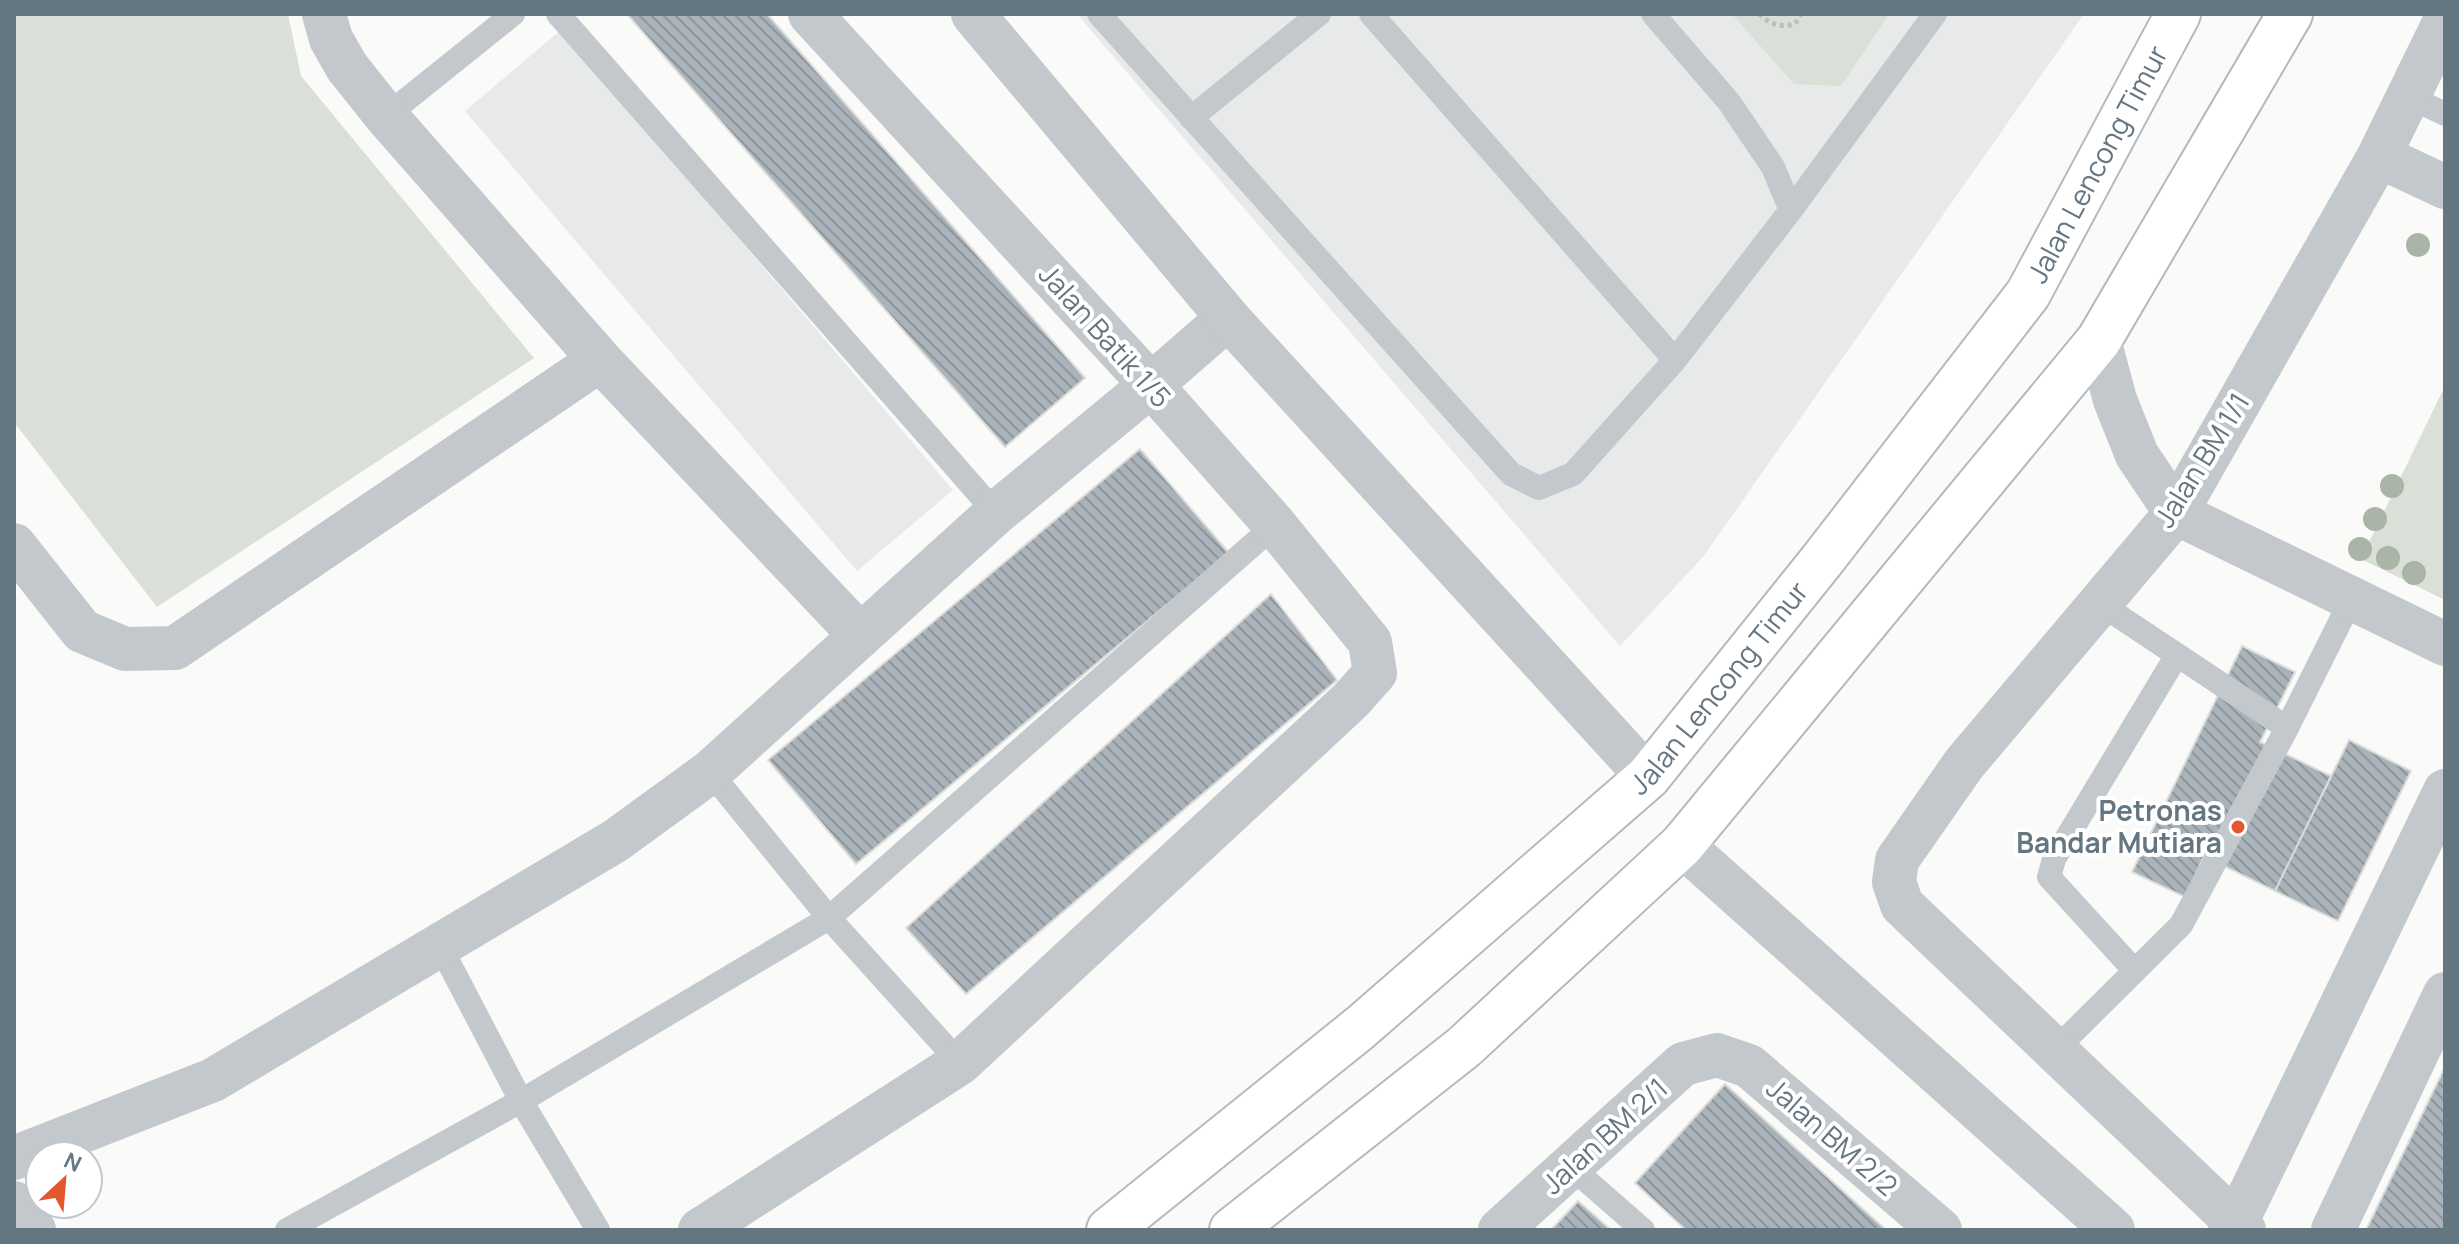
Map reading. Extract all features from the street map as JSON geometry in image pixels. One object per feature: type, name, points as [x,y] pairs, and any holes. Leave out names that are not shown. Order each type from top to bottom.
[{"type":"highway","name":"Jalan Lencong Timur","points":[[1109,1230],[1361,1027],[1648,777],[1823,559],[2028,294],[2178,14]]},
{"type":"highway","points":[[1232,1230],[1464,1047],[1682,845],[2099,340],[2290,14]]},
{"type":"street","points":[[324,14],[331,39],[347,67],[386,116],[600,360],[859,634]]},
{"type":"street","name":"Jalan Batik 1/5","points":[[810,14],[1151,385],[1275,525],[1370,642],[1375,673],[1351,700],[960,1063]]},
{"type":"street","points":[[973,14],[1228,318],[1648,777]]},
{"type":"street","name":"Jalan BM 1/1","points":[[2054,1051],[1902,905],[1894,882],[1897,860],[1964,764],[2176,513],[2379,156],[2427,105],[2445,21]]},
{"type":"street","points":[[2379,156],[2445,187]]},
{"type":"street","points":[[14,1158],[213,1080],[615,841],[710,772],[996,513],[1228,318]]},
{"type":"street","points":[[2099,340],[2115,400],[2137,455],[2176,513],[2445,644]]},
{"type":"street","points":[[14,545],[82,631],[125,649],[175,648],[600,360]]},
{"type":"street","points":[[2054,1051],[2237,1228],[2445,791]]},
{"type":"street","points":[[1682,845],[2113,1230]]},
{"type":"street","points":[[2333,1230],[2445,994]]},
{"type":"street","name":"Jalan BM 2/1","points":[[1500,1230],[1683,1064],[1717,1055]]},
{"type":"street","name":"Jalan BM 2/2","points":[[1717,1055],[1749,1066],[1940,1230]]},
{"type":"street","points":[[700,1230],[960,1063]]},
{"type":"street","points":[[14,1203],[34,1230]]},
{"type":"lane","points":[[386,116],[513,14]]},
{"type":"lane","points":[[558,14],[996,513]]},
{"type":"lane","points":[[1099,14],[1511,474],[1539,488],[1573,474],[1675,360],[1791,210],[1935,14]]},
{"type":"lane","points":[[1191,118],[1319,14]]},
{"type":"lane","points":[[1371,14],[1675,360]]},
{"type":"lane","points":[[1653,14],[1729,102],[1773,167],[1791,210]]},
{"type":"lane","points":[[287,1230],[521,1101],[829,918],[1275,525]]},
{"type":"lane","points":[[2054,1051],[2181,925],[2287,728],[2352,598]]},
{"type":"lane","points":[[2099,603],[2287,728]]},
{"type":"lane","points":[[2135,971],[2049,877],[2054,859],[2177,655]]},
{"type":"lane","points":[[710,772],[829,918],[960,1063]]},
{"type":"lane","points":[[439,944],[521,1101],[598,1230]]},
{"type":"lane","points":[[1571,1167],[1643,1230]]},
{"type":"path","points":[[1759,14],[1767,21],[1786,26],[1795,24],[1801,14]]},
{"type":"shaded area","points":[[14,14],[288,14],[301,76],[534,358],[157,607],[14,422]]},
{"type":"shaded area","points":[[1077,14],[2084,14],[1703,557],[1620,646]]},
{"type":"shaded area","points":[[1732,14],[1889,14],[1841,86],[1794,84]]},
{"type":"shaded area","points":[[561,30],[953,490],[857,571],[465,111]]},
{"type":"shaded area","points":[[2445,386],[2445,600],[2361,559]]},
{"type":"building","points":[[627,14],[767,14],[1085,378],[1005,447]]},
{"type":"building","points":[[1140,449],[1229,553],[856,864],[768,760]]},
{"type":"building","points":[[1271,594],[1337,680],[966,994],[906,928]]},
{"type":"building","points":[[2242,646],[2295,672],[2260,742],[2331,776],[2275,891],[2204,856],[2185,897],[2132,872]]},
{"type":"building","points":[[2349,740],[2411,771],[2338,921],[2275,891]]},
{"type":"building","points":[[2445,1067],[2445,1230],[2366,1230]]},
{"type":"building","points":[[1725,1084],[1886,1230],[1686,1230],[1635,1183]]},
{"type":"building","points":[[1578,1201],[1611,1230],[1551,1230]]},
{"type":"place","name":"Petronas Bandar Mutiara","points":[[2238,827]]}]
